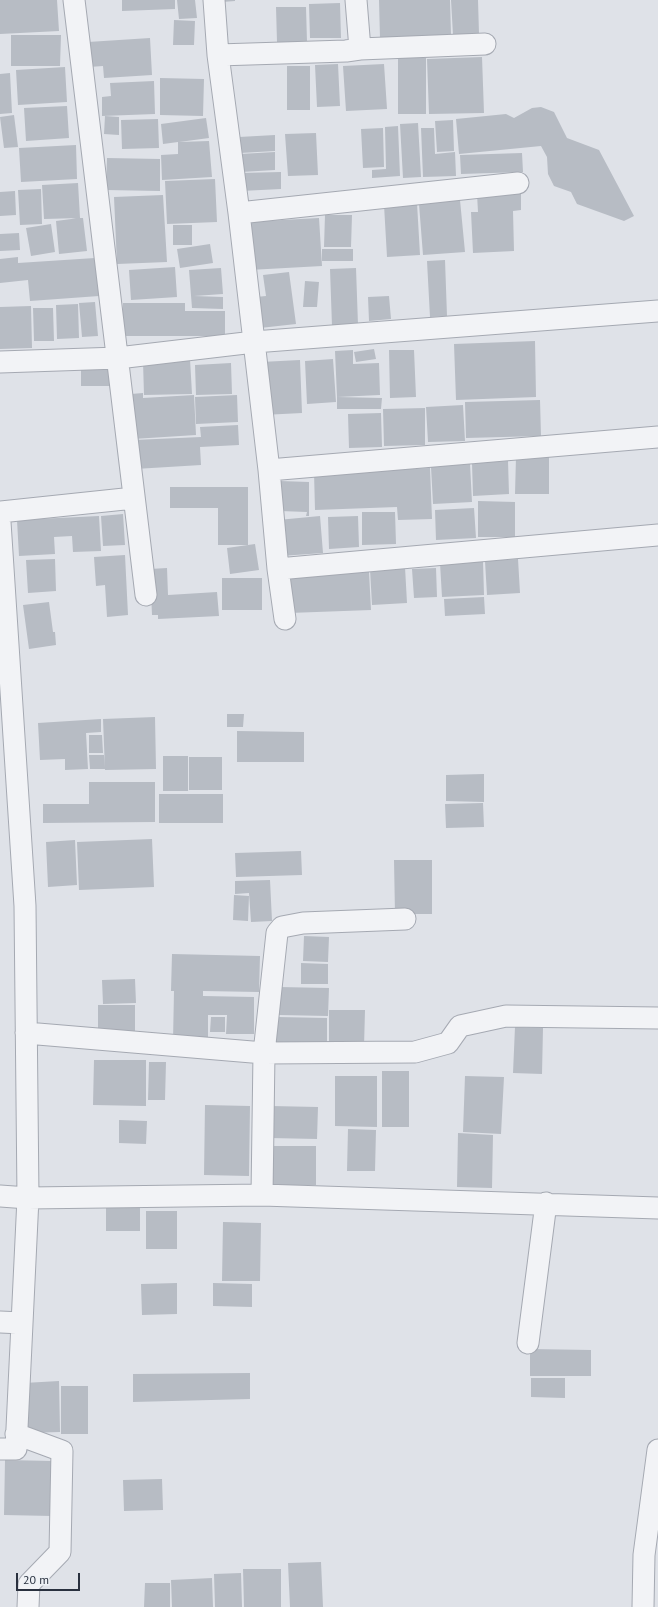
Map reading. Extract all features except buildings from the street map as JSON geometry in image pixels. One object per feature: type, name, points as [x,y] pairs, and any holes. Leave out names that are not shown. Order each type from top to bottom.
[{"type":"street","points":[[74,0],[146,595]]},
{"type":"street","points":[[214,0],[218,55],[270,470],[278,568],[285,619]]},
{"type":"street","points":[[356,0],[360,48]]},
{"type":"street","points":[[218,55],[484,44]]},
{"type":"street","points":[[239,213],[518,183]]},
{"type":"street","points":[[0,362],[118,358],[254,342],[658,311]]},
{"type":"street","points":[[270,470],[658,437]]},
{"type":"street","points":[[0,512],[134,498]]},
{"type":"street","points":[[0,522],[25,906],[28,1198],[16,1449],[0,1449]]},
{"type":"street","points":[[278,568],[658,535]]},
{"type":"street","points":[[262,1195],[264,1053],[277,933],[282,927],[303,923],[405,919]]},
{"type":"street","points":[[26,1033],[264,1053],[415,1052],[448,1043],[460,1026],[506,1016],[658,1018]]},
{"type":"street","points":[[0,1196],[28,1198],[262,1195],[546,1203],[658,1208]]},
{"type":"street","points":[[528,1343],[546,1203]]},
{"type":"street","points":[[0,1322],[22,1323]]},
{"type":"street","points":[[16,1434],[62,1451],[60,1552],[29,1584],[28,1607]]},
{"type":"street","points":[[648,1604],[644,1555],[658,1455]]}]
